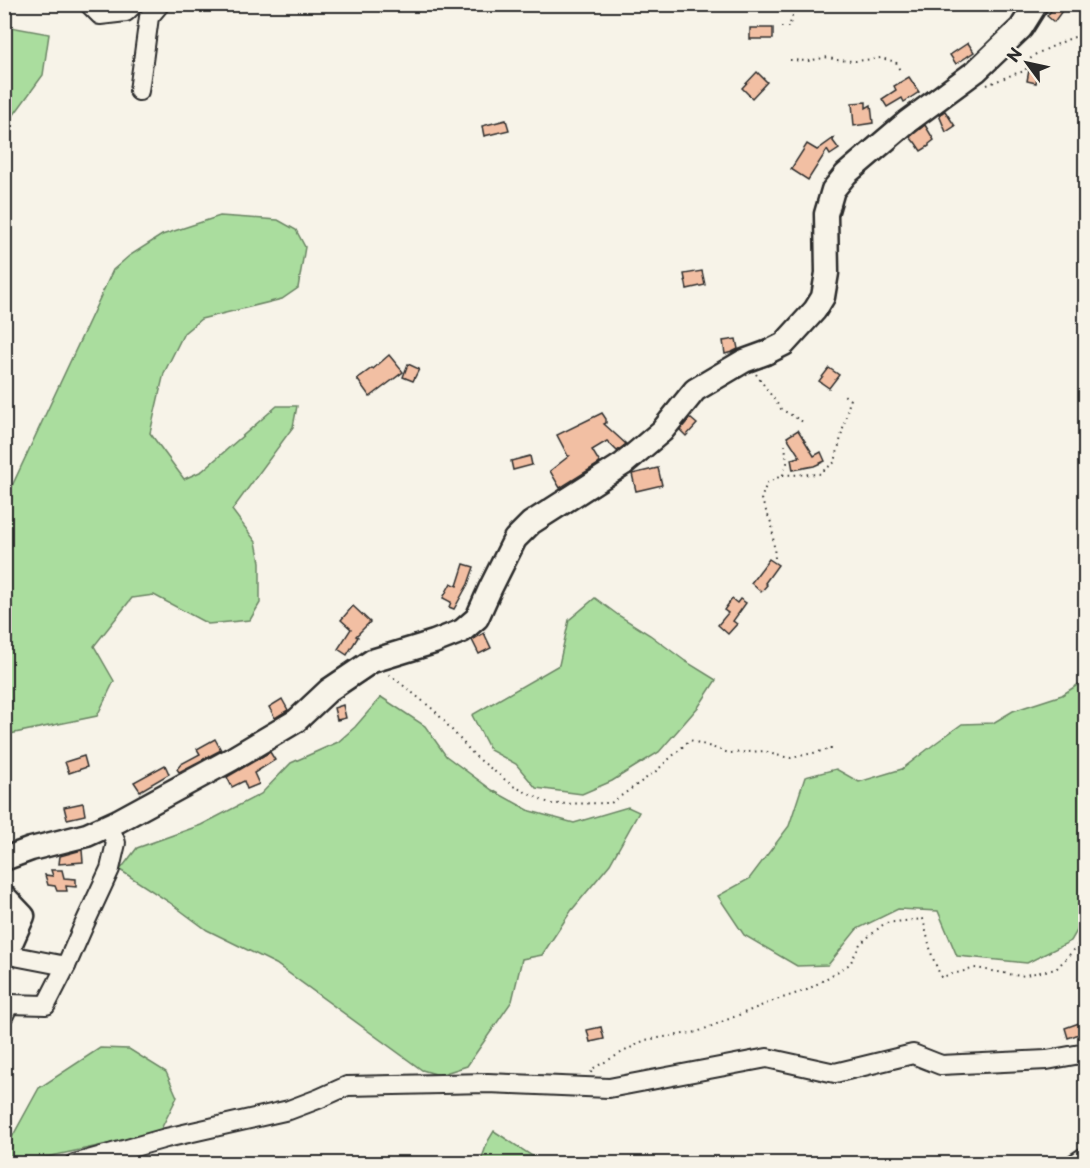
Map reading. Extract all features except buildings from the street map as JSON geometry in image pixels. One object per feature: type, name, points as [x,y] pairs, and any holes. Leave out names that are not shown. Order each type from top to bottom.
[{"type":"main road","points":[[4,860],[31,849],[87,835],[109,825],[296,721],[329,690],[372,661],[462,631],[477,618],[515,539],[531,523],[623,464],[662,431],[695,390],[744,362],[784,344],[815,310],[823,297],[827,273],[826,214],[833,190],[846,174],[908,122],[976,71],[1022,28],[1036,4]]},
{"type":"main road","points":[[4,896],[23,916],[16,933],[4,949]]},
{"type":"street","points":[[89,4],[100,15],[126,12],[134,4]]},
{"type":"street","points":[[139,91],[149,17],[160,4]]},
{"type":"street","points":[[4,1015],[9,1004],[46,1005],[110,869],[116,843],[109,825]]},
{"type":"street","points":[[4,954],[66,966]]},
{"type":"street","points":[[74,1164],[166,1138],[289,1110],[347,1086],[488,1083],[609,1088],[766,1058],[835,1072],[913,1054],[941,1065],[1047,1060],[1086,1053]]},
{"type":"street","points":[[1074,1164],[1086,1156]]},
{"type":"path","points":[[782,27],[789,27],[796,4]]},
{"type":"path","points":[[790,60],[808,61],[828,57],[835,60],[856,61],[881,57],[896,62],[900,71]]},
{"type":"path","points":[[744,362],[758,376],[781,409],[803,422]]},
{"type":"path","points":[[774,558],[772,525],[761,499],[768,483],[783,475],[819,474],[835,462],[850,400],[844,395]]},
{"type":"path","points":[[783,475],[787,463],[785,445]]},
{"type":"path","points":[[372,661],[435,711],[475,756],[513,786],[551,804],[611,804],[655,772],[690,740],[729,753],[765,751],[791,758],[831,749],[829,749]]},
{"type":"path","points":[[585,1087],[592,1069],[645,1040],[697,1032],[773,1001],[807,990],[850,964],[860,944],[885,923],[923,919],[932,956],[941,977],[976,968],[1020,976],[1056,969],[1086,934]]},
{"type":"green space","points":[[5,26],[49,34],[43,75],[5,127]]},
{"type":"green space","points":[[220,216],[278,220],[296,230],[305,247],[298,288],[282,299],[201,319],[184,333],[164,373],[150,433],[184,479],[202,471],[277,406],[297,406],[293,427],[232,510],[256,542],[260,562],[260,603],[250,620],[208,624],[154,595],[132,598],[94,646],[114,681],[97,716],[5,735],[5,501],[113,270],[129,256],[162,235]]},
{"type":"green space","points":[[595,598],[716,680],[699,706],[659,752],[612,781],[582,794],[536,788],[516,764],[490,750],[472,715],[559,665],[569,620]]},
{"type":"green space","points":[[1085,680],[1085,917],[1071,941],[1027,963],[957,956],[938,911],[898,909],[857,929],[828,965],[797,966],[744,935],[718,896],[749,879],[789,826],[805,777],[836,769],[859,782],[902,769],[962,724],[993,723],[1013,711],[1062,695]]},
{"type":"green space","points":[[381,697],[425,726],[446,756],[492,790],[530,811],[574,823],[628,807],[639,812],[610,864],[571,911],[542,955],[522,959],[512,1001],[467,1066],[439,1075],[422,1070],[276,964],[207,930],[120,870],[137,848],[201,825],[261,794],[291,763],[338,742],[355,727]]},
{"type":"green space","points":[[100,1048],[129,1049],[166,1072],[177,1097],[159,1133],[19,1163],[5,1163],[4,1152],[39,1088]]},
{"type":"green space","points":[[494,1131],[543,1163],[480,1163]]}]
